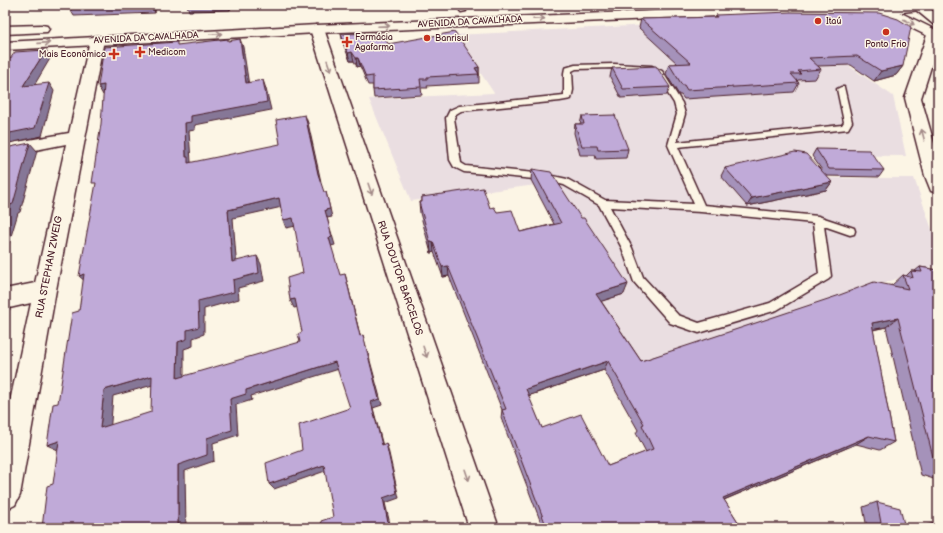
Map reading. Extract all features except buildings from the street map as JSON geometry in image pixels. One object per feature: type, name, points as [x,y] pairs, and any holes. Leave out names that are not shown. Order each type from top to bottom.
[{"type":"main road","name":"AVENIDA DA CAVALHADA","points":[[199,22],[381,15],[461,8],[591,5]]},
{"type":"main road","name":"AVENIDA DA CAVALHADA","points":[[5,46],[317,29],[824,8],[879,8],[935,5]]},
{"type":"main road","points":[[919,6],[937,31]]},
{"type":"main road","points":[[879,8],[937,31]]},
{"type":"main road","points":[[317,29],[326,23],[381,15]]},
{"type":"main road","points":[[5,30],[58,28]]},
{"type":"main road","name":"RUA DOUTOR BARCELOS","points":[[317,29],[484,528]]},
{"type":"main road","points":[[937,31],[913,98],[938,186]]},
{"type":"main road","name":"RUA STEPHAN ZWEIG","points":[[5,495],[44,290],[97,40]]},
{"type":"main road","points":[[5,150],[76,137]]},
{"type":"main road","points":[[5,298],[44,290]]},
{"type":"lane","points":[[701,208],[672,145],[681,114],[678,103],[659,73],[652,68],[614,66],[575,67],[568,70],[567,74],[570,90],[568,97],[459,109],[452,112],[450,118],[455,160],[457,165],[464,169],[544,177],[567,182],[603,204],[701,208],[818,220],[850,231]]},
{"type":"lane","points":[[672,145],[845,127],[848,122],[841,89]]},
{"type":"lane","points":[[603,204],[627,248],[638,278],[674,319],[699,328],[773,307],[825,276],[818,220]]},
{"type":"shaded area","points":[[690,23],[837,58],[893,96],[906,156],[800,155],[804,178],[914,178],[938,247],[938,265],[637,366],[595,301],[628,290],[552,183],[411,201],[369,99],[494,93],[455,35]]},
{"type":"place","name":"Itaú","points":[[818,21]]},
{"type":"place","name":"Ponto Frio","points":[[886,32]]},
{"type":"place","name":"Banrisul","points":[[427,38]]},
{"type":"place","name":"Farmácia Agafarma","points":[[347,42]]},
{"type":"place","name":"Medicom","points":[[140,52]]},
{"type":"place","name":"Mais Econômica","points":[[114,54]]}]
